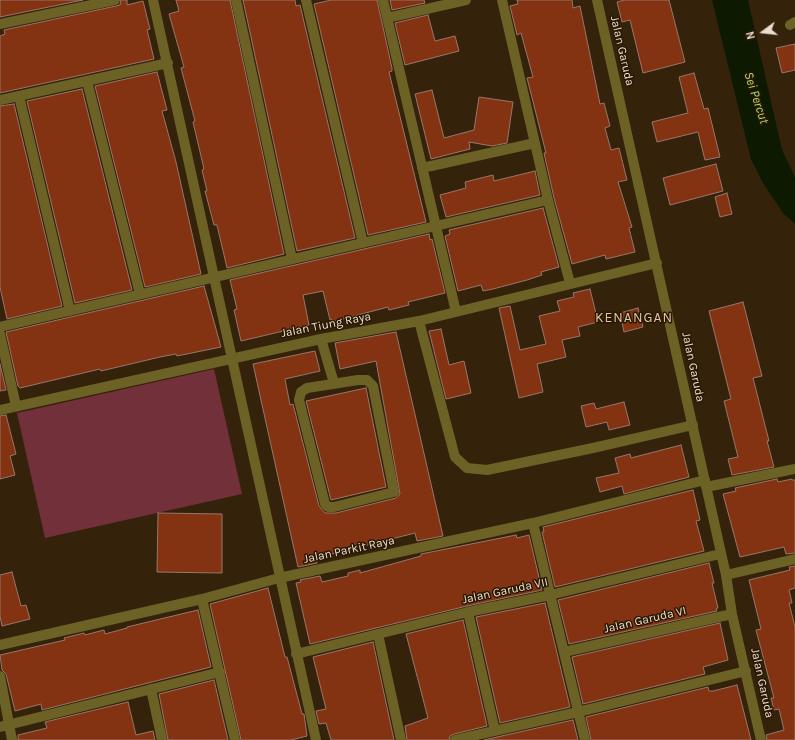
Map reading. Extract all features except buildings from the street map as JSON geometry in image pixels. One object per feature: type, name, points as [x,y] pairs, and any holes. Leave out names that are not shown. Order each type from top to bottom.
[{"type":"street","points":[[0,24],[114,0]]},
{"type":"street","points":[[153,0],[168,63],[213,278],[233,358],[279,578],[316,740]]},
{"type":"street","points":[[236,0],[292,259]]},
{"type":"street","points":[[306,0],[363,243]]},
{"type":"street","points":[[383,0],[456,312]]},
{"type":"street","points":[[387,18],[466,0]]},
{"type":"street","points":[[502,0],[548,200],[570,283]]},
{"type":"street","name":"Jalan Garuda","points":[[597,0],[693,425],[720,554],[726,575],[732,614],[761,740]]},
{"type":"street","points":[[0,100],[168,63]]},
{"type":"street","points":[[87,81],[140,294]]},
{"type":"street","points":[[19,96],[70,311]]},
{"type":"street","points":[[422,168],[535,143]]},
{"type":"street","points":[[0,327],[548,200]]},
{"type":"street","name":"Jalan Tiung Raya","points":[[0,410],[321,339],[419,321],[657,263]]},
{"type":"street","points":[[419,321],[455,457],[467,468],[487,470],[693,425]]},
{"type":"street","points":[[0,334],[16,406]]},
{"type":"street","points":[[321,339],[334,384]]},
{"type":"street","points":[[367,380],[372,386],[394,490],[392,494],[334,508],[328,507],[325,504],[299,400],[301,392],[308,388],[334,384],[367,380]]},
{"type":"street","name":"Jalan Parkit Raya","points":[[0,645],[202,599],[279,578],[705,484],[795,469]]},
{"type":"street","points":[[533,523],[585,740]]},
{"type":"street","name":"Jalan Garuda VII","points":[[296,654],[468,612],[550,595],[720,554]]},
{"type":"street","points":[[726,575],[795,559]]},
{"type":"street","points":[[202,599],[220,672],[234,740]]},
{"type":"street","points":[[468,612],[495,731]]},
{"type":"street","name":"Jalan Garuda VI","points":[[564,652],[732,614]]},
{"type":"street","points":[[378,634],[401,740]]},
{"type":"street","points":[[455,740],[746,671]]},
{"type":"street","points":[[5,726],[220,672]]},
{"type":"street","points":[[0,676],[5,726],[12,740]]},
{"type":"street","points":[[151,689],[162,740]]},
{"type":"shaded area","points":[[214,369],[242,494],[45,538],[17,413]]},
{"type":"water","name":"Sei Percut","points":[[712,0],[748,0],[782,150],[795,177],[795,224],[783,213],[763,183],[751,159]]},
{"type":"district","name":"KENANGAN","points":[[634,318]]}]
